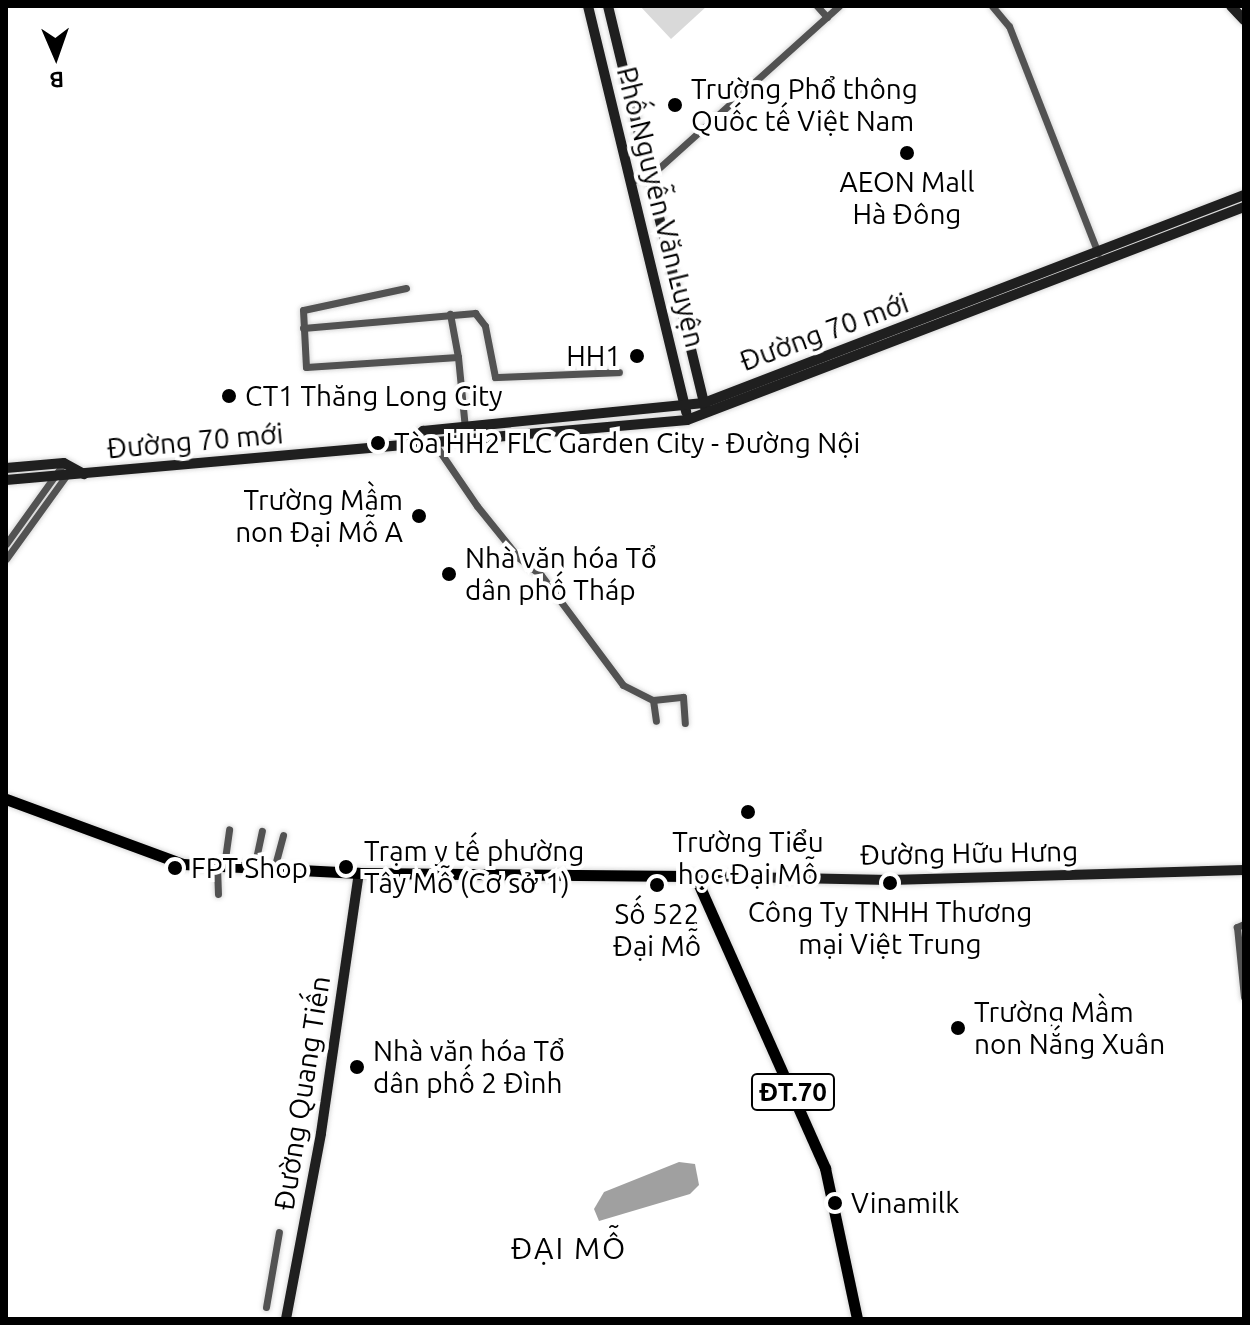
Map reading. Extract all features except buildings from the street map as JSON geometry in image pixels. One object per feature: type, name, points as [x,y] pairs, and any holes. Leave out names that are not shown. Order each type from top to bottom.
[{"type":"main road","points":[[6,799],[183,864],[359,873],[695,876]]},
{"type":"main road","name":"ĐT.70","points":[[695,876],[825,1168],[857,1319]]},
{"type":"street","points":[[817,6],[827,17]]},
{"type":"street","points":[[630,181],[649,177],[839,6]]},
{"type":"street","points":[[992,6],[1009,26],[1099,257],[1244,207]]},
{"type":"street","points":[[1231,6],[1244,20]]},
{"type":"street","points":[[589,11],[608,9]]},
{"type":"street","name":"Phố Nguyễn Văn Luyện","points":[[608,9],[704,409]]},
{"type":"street","name":"Phố Nguyễn Văn Luyện","points":[[589,11],[687,420]]},
{"type":"street","name":"Đường 70 mới","points":[[6,480],[687,420],[704,409],[1099,257],[1244,195]]},
{"type":"street","points":[[406,288],[303,310],[306,367],[458,357]]},
{"type":"street","points":[[303,328],[475,313],[485,326],[495,377],[619,372]]},
{"type":"street","points":[[450,314],[465,428]]},
{"type":"street","name":"Đường 70 mới","points":[[406,445],[423,431],[685,408],[704,409]]},
{"type":"street","points":[[434,443],[477,506],[519,558],[541,575],[623,685],[653,700],[683,697],[685,723]]},
{"type":"street","points":[[6,468],[69,464]]},
{"type":"street","points":[[6,559],[69,464]]},
{"type":"street","name":"Đường 70 mới","points":[[69,464],[84,474]]},
{"type":"street","points":[[6,544],[61,476]]},
{"type":"street","points":[[653,700],[656,721]]},
{"type":"street","points":[[218,894],[220,866],[229,829]]},
{"type":"street","points":[[254,868],[262,831]]},
{"type":"street","points":[[274,869],[283,835]]},
{"type":"street","name":"Đường Hữu Hưng","points":[[695,876],[890,880],[1244,870]]},
{"type":"street","name":"Đường Quang Tiến","points":[[286,1319],[321,1133],[359,873]]},
{"type":"street","points":[[1244,924],[1237,927],[1244,997]]},
{"type":"street","points":[[266,1307],[279,1232]]},
{"type":"shaded area","points":[[640,6],[707,6],[671,39]]},
{"type":"shaded area","points":[[679,1162],[695,1164],[699,1185],[690,1194],[599,1221],[594,1209],[604,1192]]},
{"type":"place","name":"Trường Phổ thông Quốc tế Việt Nam","points":[[675,105]]},
{"type":"place","name":"AEON Mall Hà Đông","points":[[907,153]]},
{"type":"place","name":"HH1","points":[[637,356]]},
{"type":"place","name":"CT1 Thăng Long City","points":[[229,396]]},
{"type":"place","name":"Tòa HH2 FLC Garden City - Đường Nội","points":[[378,443]]},
{"type":"place","name":"Trường Mầm non Đại Mỗ A","points":[[419,516]]},
{"type":"place","name":"Nhà văn hóa Tổ dân phố Tháp","points":[[449,574]]},
{"type":"place","name":"Trường Tiểu học Đại Mỗ","points":[[748,812]]},
{"type":"place","name":"Trạm y tế phường Tây Mỗ (Cơ sở 1)","points":[[346,867]]},
{"type":"place","name":"FPT Shop","points":[[175,868]]},
{"type":"place","name":"Công Ty TNHH Thương mại Việt Trung","points":[[890,883]]},
{"type":"place","name":"Số 522 Đại Mỗ","points":[[657,885]]},
{"type":"place","name":"Trường Mầm non Nắng Xuân","points":[[958,1028]]},
{"type":"place","name":"Nhà văn hóa Tổ dân phố 2 Đình","points":[[357,1067]]},
{"type":"place","name":"Vinamilk","points":[[835,1203]]},
{"type":"district","name":"ĐẠI MỖ","points":[[569,1248]]}]
